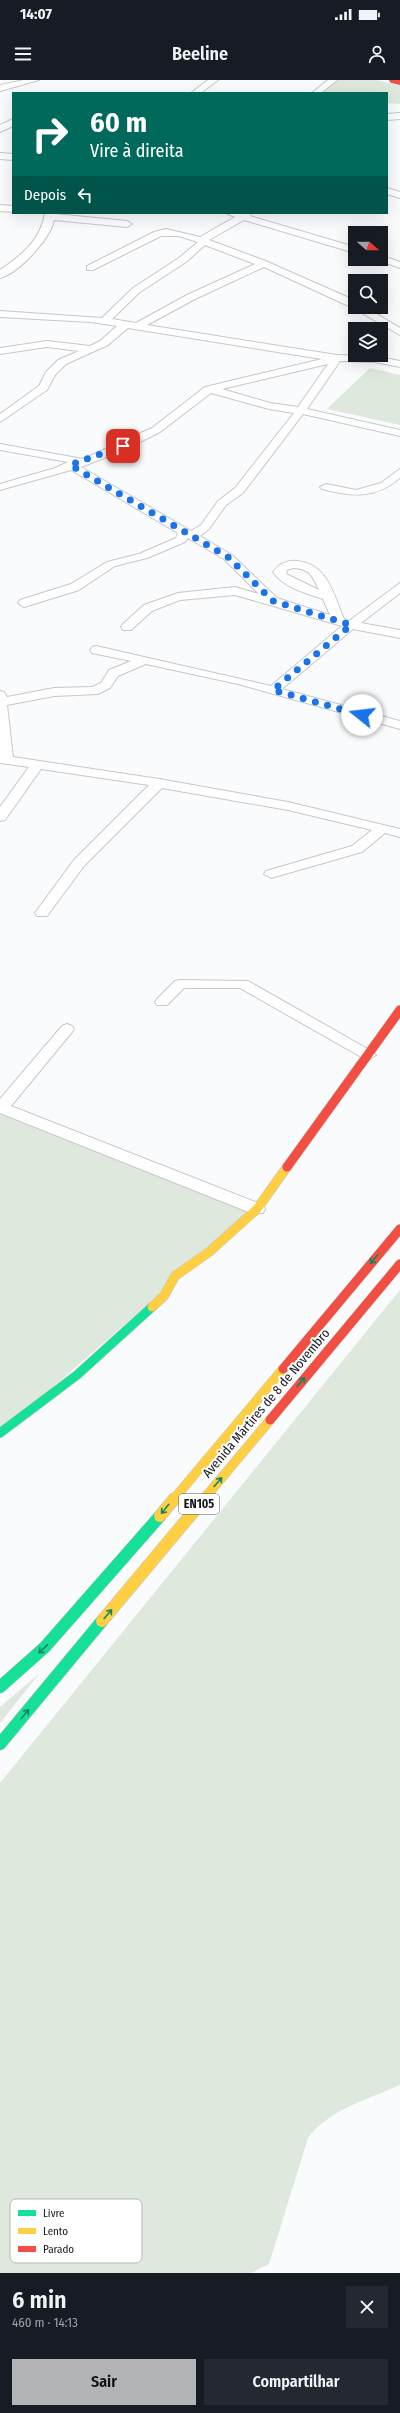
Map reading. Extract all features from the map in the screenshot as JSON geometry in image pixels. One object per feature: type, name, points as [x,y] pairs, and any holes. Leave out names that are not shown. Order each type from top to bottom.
[{"type":"main road","points":[[392,80],[400,82]]},
{"type":"main road","points":[[0,1434],[77,1376],[164,1296],[175,1276],[209,1252],[257,1209],[400,1010]]},
{"type":"main road","name":"Avenida Mártires de 8 de Novembro","points":[[0,1686],[45,1647],[120,1564],[400,1229]]},
{"type":"main road","name":"Avenida Mártires de 8 de Novembro","points":[[0,1744],[400,1264]]},
{"type":"street","points":[[0,88],[35,80]]},
{"type":"street","points":[[196,92],[214,80]]},
{"type":"street","points":[[317,92],[333,80]]},
{"type":"street","points":[[0,93],[12,96]]},
{"type":"street","points":[[388,117],[400,116]]},
{"type":"street","points":[[0,129],[12,123]]},
{"type":"street","points":[[0,129],[12,135]]},
{"type":"street","points":[[0,156],[12,157]]},
{"type":"street","points":[[388,191],[400,194]]},
{"type":"street","points":[[0,208],[12,209]]},
{"type":"street","points":[[89,218],[96,214]]},
{"type":"street","points":[[0,275],[17,263],[46,232],[50,215],[89,218],[127,224]]},
{"type":"street","points":[[104,321],[140,287],[163,271],[189,257],[203,241],[245,215],[348,248]]},
{"type":"street","points":[[90,268],[160,234],[174,232],[203,241],[348,302]]},
{"type":"street","points":[[388,261],[400,265]]},
{"type":"street","points":[[138,326],[191,297],[261,265]]},
{"type":"street","points":[[0,314],[104,321],[337,358],[376,359],[400,364]]},
{"type":"street","points":[[370,314],[400,332]]},
{"type":"street","points":[[0,419],[43,388],[50,374],[62,362],[104,343],[126,324]]},
{"type":"street","points":[[0,351],[48,344],[93,349]]},
{"type":"street","points":[[0,487],[82,461],[135,440],[156,430],[193,398],[209,389],[337,358]]},
{"type":"street","points":[[186,534],[194,534],[211,523],[222,504],[241,489],[291,425],[299,410],[337,358]]},
{"type":"street","points":[[209,389],[269,406],[299,410],[400,433]]},
{"type":"street","points":[[0,447],[82,461]]},
{"type":"street","points":[[70,465],[186,534],[228,557],[273,601]]},
{"type":"street","points":[[326,486],[356,493],[385,484],[400,472]]},
{"type":"street","points":[[24,603],[75,587],[111,564],[143,556],[181,540],[186,534]]},
{"type":"street","points":[[273,690],[345,623],[400,587]]},
{"type":"street","points":[[127,627],[148,608],[189,595],[236,591],[345,623],[400,634]]},
{"type":"street","points":[[328,597],[345,623]]},
{"type":"street","points":[[96,650],[273,690],[400,725]]},
{"type":"street","points":[[0,702],[54,692],[94,691],[106,685],[112,673],[143,661]]},
{"type":"street","points":[[0,695],[4,759],[159,783],[288,806],[400,833]]},
{"type":"street","points":[[0,817],[38,764]]},
{"type":"street","points":[[42,914],[79,863],[159,783]]},
{"type":"street","points":[[271,874],[357,849],[383,828]]},
{"type":"street","points":[[162,1002],[180,984],[243,984],[368,1055]]},
{"type":"street","points":[[67,1029],[1,1107],[257,1209]]},
{"type":"shaded area","points":[[336,80],[376,80],[400,85],[400,104],[388,103],[388,92],[321,92]]},
{"type":"shaded area","points":[[370,368],[400,375],[400,425],[327,409]]},
{"type":"shaded area","points":[[0,1107],[257,1209],[0,1433]]},
{"type":"shaded area","points":[[400,1290],[400,2085],[350,2106],[326,2120],[316,2128],[308,2138],[269,2264],[251,2273],[0,2273],[0,1783]]},
{"type":"shaded area","points":[[39,1674],[0,1723],[0,1707]]},
{"type":"traffic: fast","points":[[0,1433],[77,1375],[152,1307]]},
{"type":"traffic: fast","points":[[0,1687],[45,1647],[160,1516]]},
{"type":"traffic: fast","points":[[0,1744],[102,1621]]},
{"type":"traffic: slow","points":[[152,1307],[164,1296],[175,1276],[209,1252],[257,1209],[287,1167]]},
{"type":"traffic: slow","points":[[160,1516],[283,1369]]},
{"type":"traffic: slow","points":[[102,1621],[270,1420]]},
{"type":"traffic: jam","points":[[392,80],[400,82]]},
{"type":"traffic: jam","points":[[287,1167],[400,1010]]},
{"type":"traffic: jam","points":[[283,1369],[400,1229]]},
{"type":"traffic: jam","points":[[270,1420],[400,1264]]},
{"type":"route","points":[[123,446],[70,465],[184,533],[228,557],[264,594],[273,601],[351,625],[273,690],[362,715]]}]
